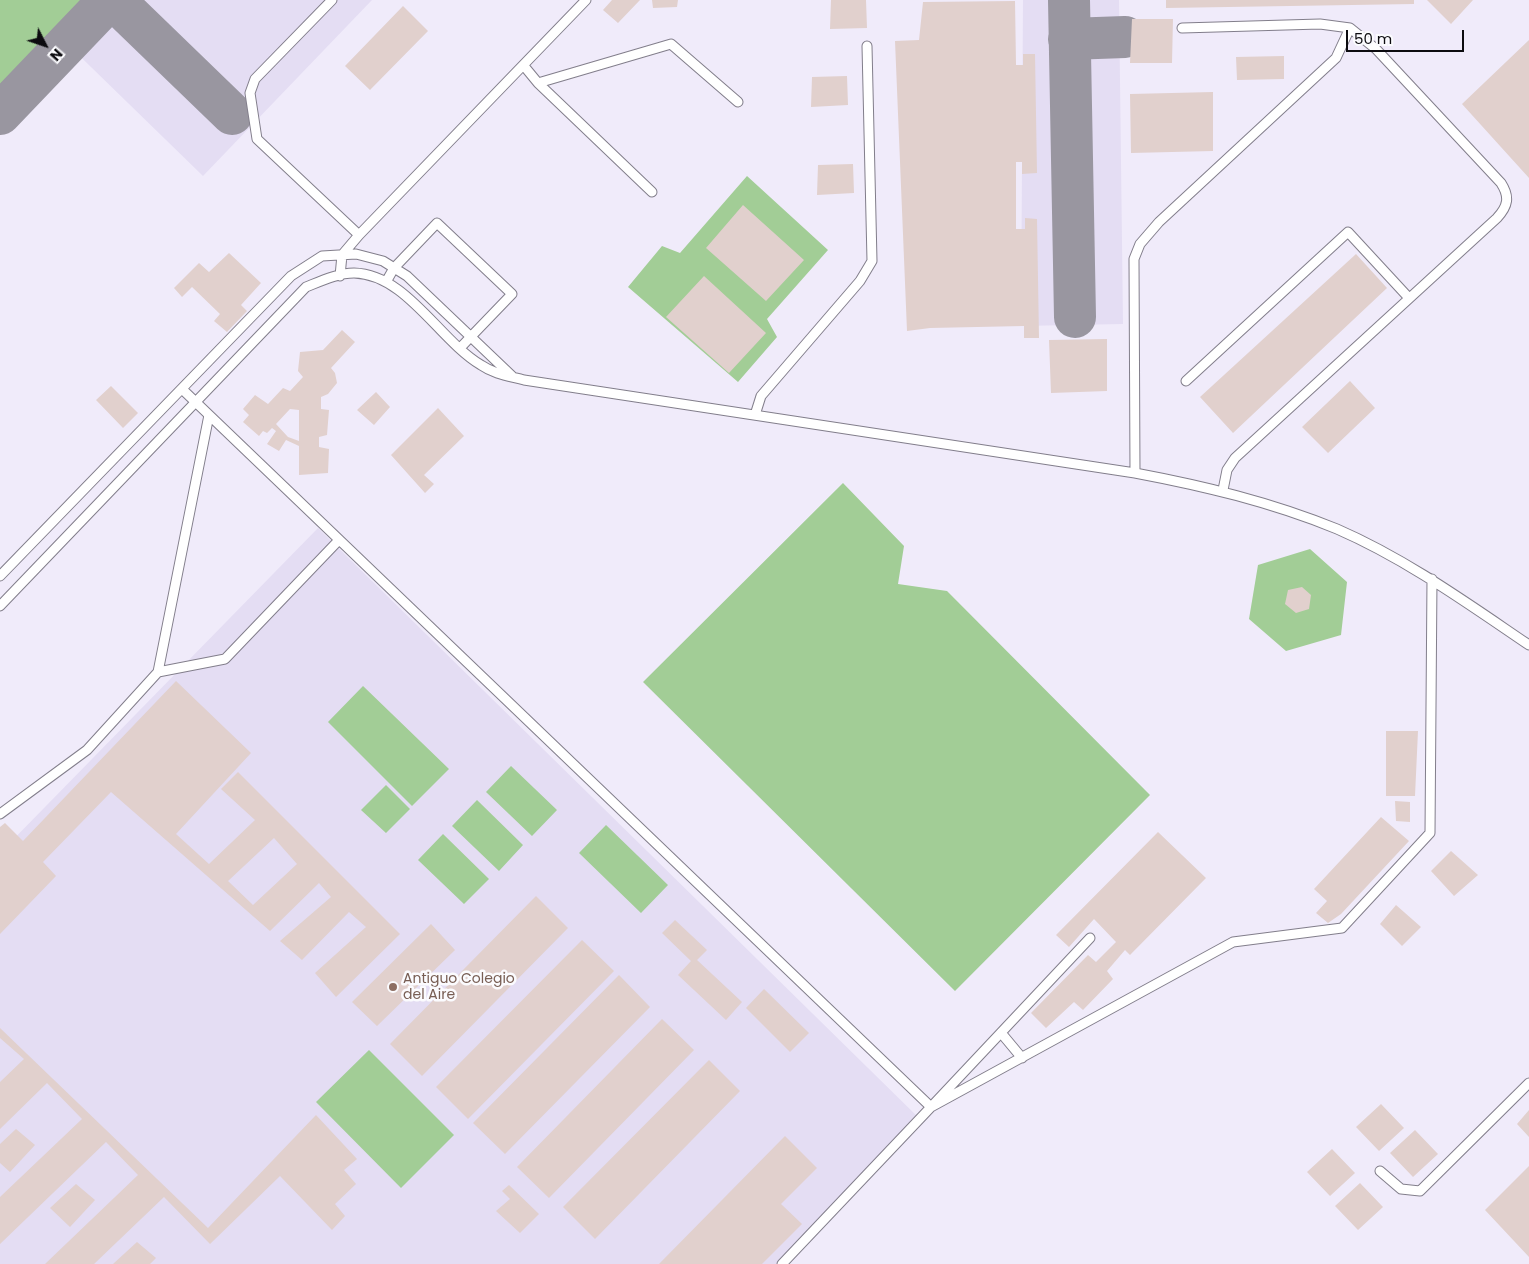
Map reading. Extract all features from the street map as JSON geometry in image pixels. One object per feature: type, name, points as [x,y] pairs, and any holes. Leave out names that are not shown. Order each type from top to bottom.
[{"type":"lane","points":[[332,0],[255,80],[250,93],[257,139],[359,235]]},
{"type":"lane","points":[[340,276],[342,255],[359,235],[586,0]]},
{"type":"lane","points":[[1182,28],[1320,24],[1350,28],[1365,38],[1501,182],[1508,197],[1503,211],[1497,218],[1235,458],[1227,470],[1223,490]]},
{"type":"lane","points":[[1135,473],[1134,259],[1140,244],[1158,222],[1336,58],[1350,28]]},
{"type":"lane","points":[[538,83],[671,44],[738,102]]},
{"type":"lane","points":[[755,415],[761,396],[860,281],[872,261],[867,46]]},
{"type":"lane","points":[[524,66],[538,83],[652,192]]},
{"type":"lane","points":[[386,282],[394,268],[437,223],[512,294],[460,348]]},
{"type":"lane","points":[[1186,381],[1348,232],[1409,298]]},
{"type":"lane","points":[[0,576],[291,276],[322,256],[356,254],[383,261],[407,276],[513,377]]},
{"type":"lane","points":[[0,606],[306,288],[353,273],[380,278],[398,289],[460,348],[481,365],[496,373],[1135,473],[1223,490],[1337,530],[1432,580],[1529,645]]},
{"type":"lane","points":[[182,389],[931,1108]]},
{"type":"lane","points":[[0,814],[86,750],[158,672],[209,415]]},
{"type":"lane","points":[[158,672],[225,659],[339,540]]},
{"type":"lane","points":[[931,1108],[1233,942],[1342,928],[1430,833],[1432,580]]},
{"type":"lane","points":[[782,1264],[1002,1034],[1090,938]]},
{"type":"lane","points":[[1002,1034],[1022,1058]]},
{"type":"lane","points":[[1380,1171],[1401,1189],[1420,1192],[1529,1083]]},
{"type":"shaded area","points":[[84,0],[372,0],[203,176],[54,31]]},
{"type":"shaded area","points":[[1023,0],[1119,0],[1123,324],[1021,326]]},
{"type":"shaded area","name":"Antiguo Colegio del Aire","points":[[318,528],[922,1121],[781,1264],[0,1264],[0,853]]},
{"type":"green space","points":[[0,0],[83,0],[0,87]]},
{"type":"green space","points":[[747,176],[828,250],[767,319],[777,337],[738,382],[628,287],[662,246],[680,253]]},
{"type":"green space","points":[[843,483],[904,546],[898,584],[947,591],[1150,795],[955,991],[643,682]]},
{"type":"green space","points":[[1310,549],[1347,582],[1341,635],[1286,651],[1249,619],[1258,565]]},
{"type":"green space","points":[[363,686],[449,769],[412,806],[328,722]]},
{"type":"green space","points":[[511,766],[557,810],[532,836],[486,792]]},
{"type":"green space","points":[[386,785],[410,809],[386,833],[361,810]]},
{"type":"green space","points":[[477,800],[523,845],[499,871],[452,826]]},
{"type":"green space","points":[[606,825],[668,885],[641,913],[579,853]]},
{"type":"green space","points":[[443,834],[489,879],[464,904],[418,860]]},
{"type":"green space","points":[[369,1050],[454,1135],[401,1188],[316,1102]]},
{"type":"building","points":[[612,0],[640,0],[618,23],[603,10]]},
{"type":"building","points":[[652,0],[678,0],[677,7],[653,8]]},
{"type":"building","points":[[831,0],[866,0],[867,28],[830,29]]},
{"type":"building","points":[[1166,0],[1414,0],[1414,4],[1166,8]]},
{"type":"building","points":[[1427,0],[1473,0],[1451,24]]},
{"type":"building","points":[[1015,1],[1016,65],[1023,65],[1023,54],[1035,54],[1037,173],[1022,174],[1022,162],[1016,162],[1016,229],[1025,229],[1025,218],[1037,219],[1039,338],[1024,338],[1024,326],[930,328],[907,331],[895,41],[919,40],[923,2]]},
{"type":"building","points":[[403,6],[428,31],[370,90],[345,66]]},
{"type":"building","points":[[1132,19],[1173,19],[1172,63],[1130,63]]},
{"type":"building","points":[[1529,40],[1529,178],[1462,104]]},
{"type":"building","points":[[1284,56],[1284,79],[1237,80],[1236,57]]},
{"type":"building","points":[[847,76],[848,105],[811,107],[812,77]]},
{"type":"building","points":[[1213,92],[1213,151],[1131,153],[1130,94]]},
{"type":"building","points":[[853,164],[854,193],[817,195],[818,165]]},
{"type":"building","points":[[743,205],[804,260],[766,301],[706,248]]},
{"type":"building","points":[[229,253],[261,283],[241,305],[247,311],[227,332],[214,321],[220,314],[192,287],[182,297],[174,288],[199,263],[209,272]]},
{"type":"building","points":[[1356,254],[1387,288],[1233,433],[1200,397]]},
{"type":"building","points":[[704,276],[766,333],[729,373],[666,317]]},
{"type":"building","points":[[342,330],[355,342],[331,368],[335,373],[337,383],[328,394],[321,397],[321,409],[329,410],[327,435],[319,437],[319,447],[329,449],[328,473],[299,475],[299,446],[286,440],[279,451],[267,444],[276,431],[272,428],[267,433],[263,431],[259,436],[243,422],[249,415],[243,409],[255,395],[268,404],[283,388],[290,391],[303,377],[298,371],[300,352],[323,350]],"holes":[[[290,409],[299,410],[299,441],[288,437],[276,424]]]},
{"type":"building","points":[[1107,339],[1107,391],[1051,393],[1049,340]]},
{"type":"building","points":[[1350,381],[1375,408],[1328,453],[1302,427]]},
{"type":"building","points":[[111,386],[138,413],[123,428],[96,400]]},
{"type":"building","points":[[376,392],[390,407],[374,425],[357,410]]},
{"type":"building","points":[[438,408],[464,436],[424,475],[434,484],[425,493],[391,455]]},
{"type":"building","points":[[1302,587],[1311,595],[1309,609],[1296,613],[1285,604],[1288,590]]},
{"type":"building","points":[[176,681],[251,753],[176,834],[209,864],[255,820],[221,789],[238,772],[400,934],[336,997],[315,973],[366,927],[349,912],[302,960],[280,941],[331,897],[319,883],[270,931],[111,792],[43,862],[56,876],[0,934],[0,827],[5,823],[23,841]],"holes":[[[274,838],[297,864],[253,905],[228,881]]]},
{"type":"building","points":[[1386,731],[1418,731],[1415,796],[1386,796]]},
{"type":"building","points":[[1395,801],[1410,802],[1410,822],[1396,821]]},
{"type":"building","points":[[1381,817],[1409,841],[1341,914],[1328,923],[1316,913],[1327,901],[1314,889]]},
{"type":"building","points":[[1158,832],[1206,878],[1130,955],[1125,950],[1107,971],[1113,979],[1083,1010],[1074,1002],[1046,1028],[1031,1013],[1088,955],[1096,962],[1116,942],[1094,919],[1069,947],[1056,935]]},
{"type":"building","points":[[1451,851],[1478,875],[1454,896],[1431,871]]},
{"type":"building","points":[[536,896],[568,928],[422,1076],[390,1044]]},
{"type":"building","points":[[1396,905],[1421,927],[1402,946],[1380,924]]},
{"type":"building","points":[[675,920],[707,950],[697,960],[742,1002],[726,1020],[678,975],[691,961],[662,933]]},
{"type":"building","points":[[431,924],[455,950],[377,1026],[352,1002]]},
{"type":"building","points":[[582,940],[614,971],[468,1119],[436,1087]]},
{"type":"building","points":[[619,975],[650,1007],[505,1154],[473,1123]]},
{"type":"building","points":[[764,989],[809,1033],[790,1052],[746,1008]]},
{"type":"building","points":[[662,1019],[694,1050],[549,1198],[517,1167]]},
{"type":"building","points":[[0,1028],[208,1228],[316,1115],[357,1159],[344,1170],[356,1184],[335,1204],[345,1216],[332,1230],[280,1176],[210,1244],[164,1197],[94,1264],[45,1264],[138,1175],[106,1142],[0,1244],[0,1197],[82,1119],[47,1083],[0,1129],[0,1082],[24,1059],[0,1038]]},
{"type":"building","points":[[709,1060],[740,1091],[595,1239],[563,1207]]},
{"type":"building","points":[[1381,1104],[1404,1128],[1379,1151],[1356,1127]]},
{"type":"building","points":[[1529,1110],[1529,1137],[1517,1124]]},
{"type":"building","points":[[16,1129],[35,1145],[10,1172],[0,1163],[0,1144]]},
{"type":"building","points":[[1415,1130],[1438,1154],[1413,1177],[1390,1153]]},
{"type":"building","points":[[785,1136],[817,1168],[781,1204],[802,1224],[762,1264],[659,1264]]},
{"type":"building","points":[[1332,1149],[1355,1173],[1330,1196],[1307,1172]]},
{"type":"building","points":[[1529,1166],[1529,1257],[1485,1210]]},
{"type":"building","points":[[1360,1183],[1383,1207],[1358,1230],[1335,1206]]},
{"type":"building","points":[[76,1184],[95,1200],[70,1227],[50,1208]]},
{"type":"building","points":[[509,1185],[539,1214],[520,1233],[496,1211],[510,1199],[502,1191]]},
{"type":"building","points":[[137,1242],[156,1258],[150,1264],[113,1264]]},
{"type":"taxiway","points":[[0,114],[109,0]]},
{"type":"taxiway","points":[[114,0],[232,114]]},
{"type":"taxiway","points":[[1069,0],[1075,317]]},
{"type":"taxiway","points":[[1069,39],[1125,37]]},
{"type":"place","name":"Antiguo Colegio del Aire","points":[[393,987]]}]
